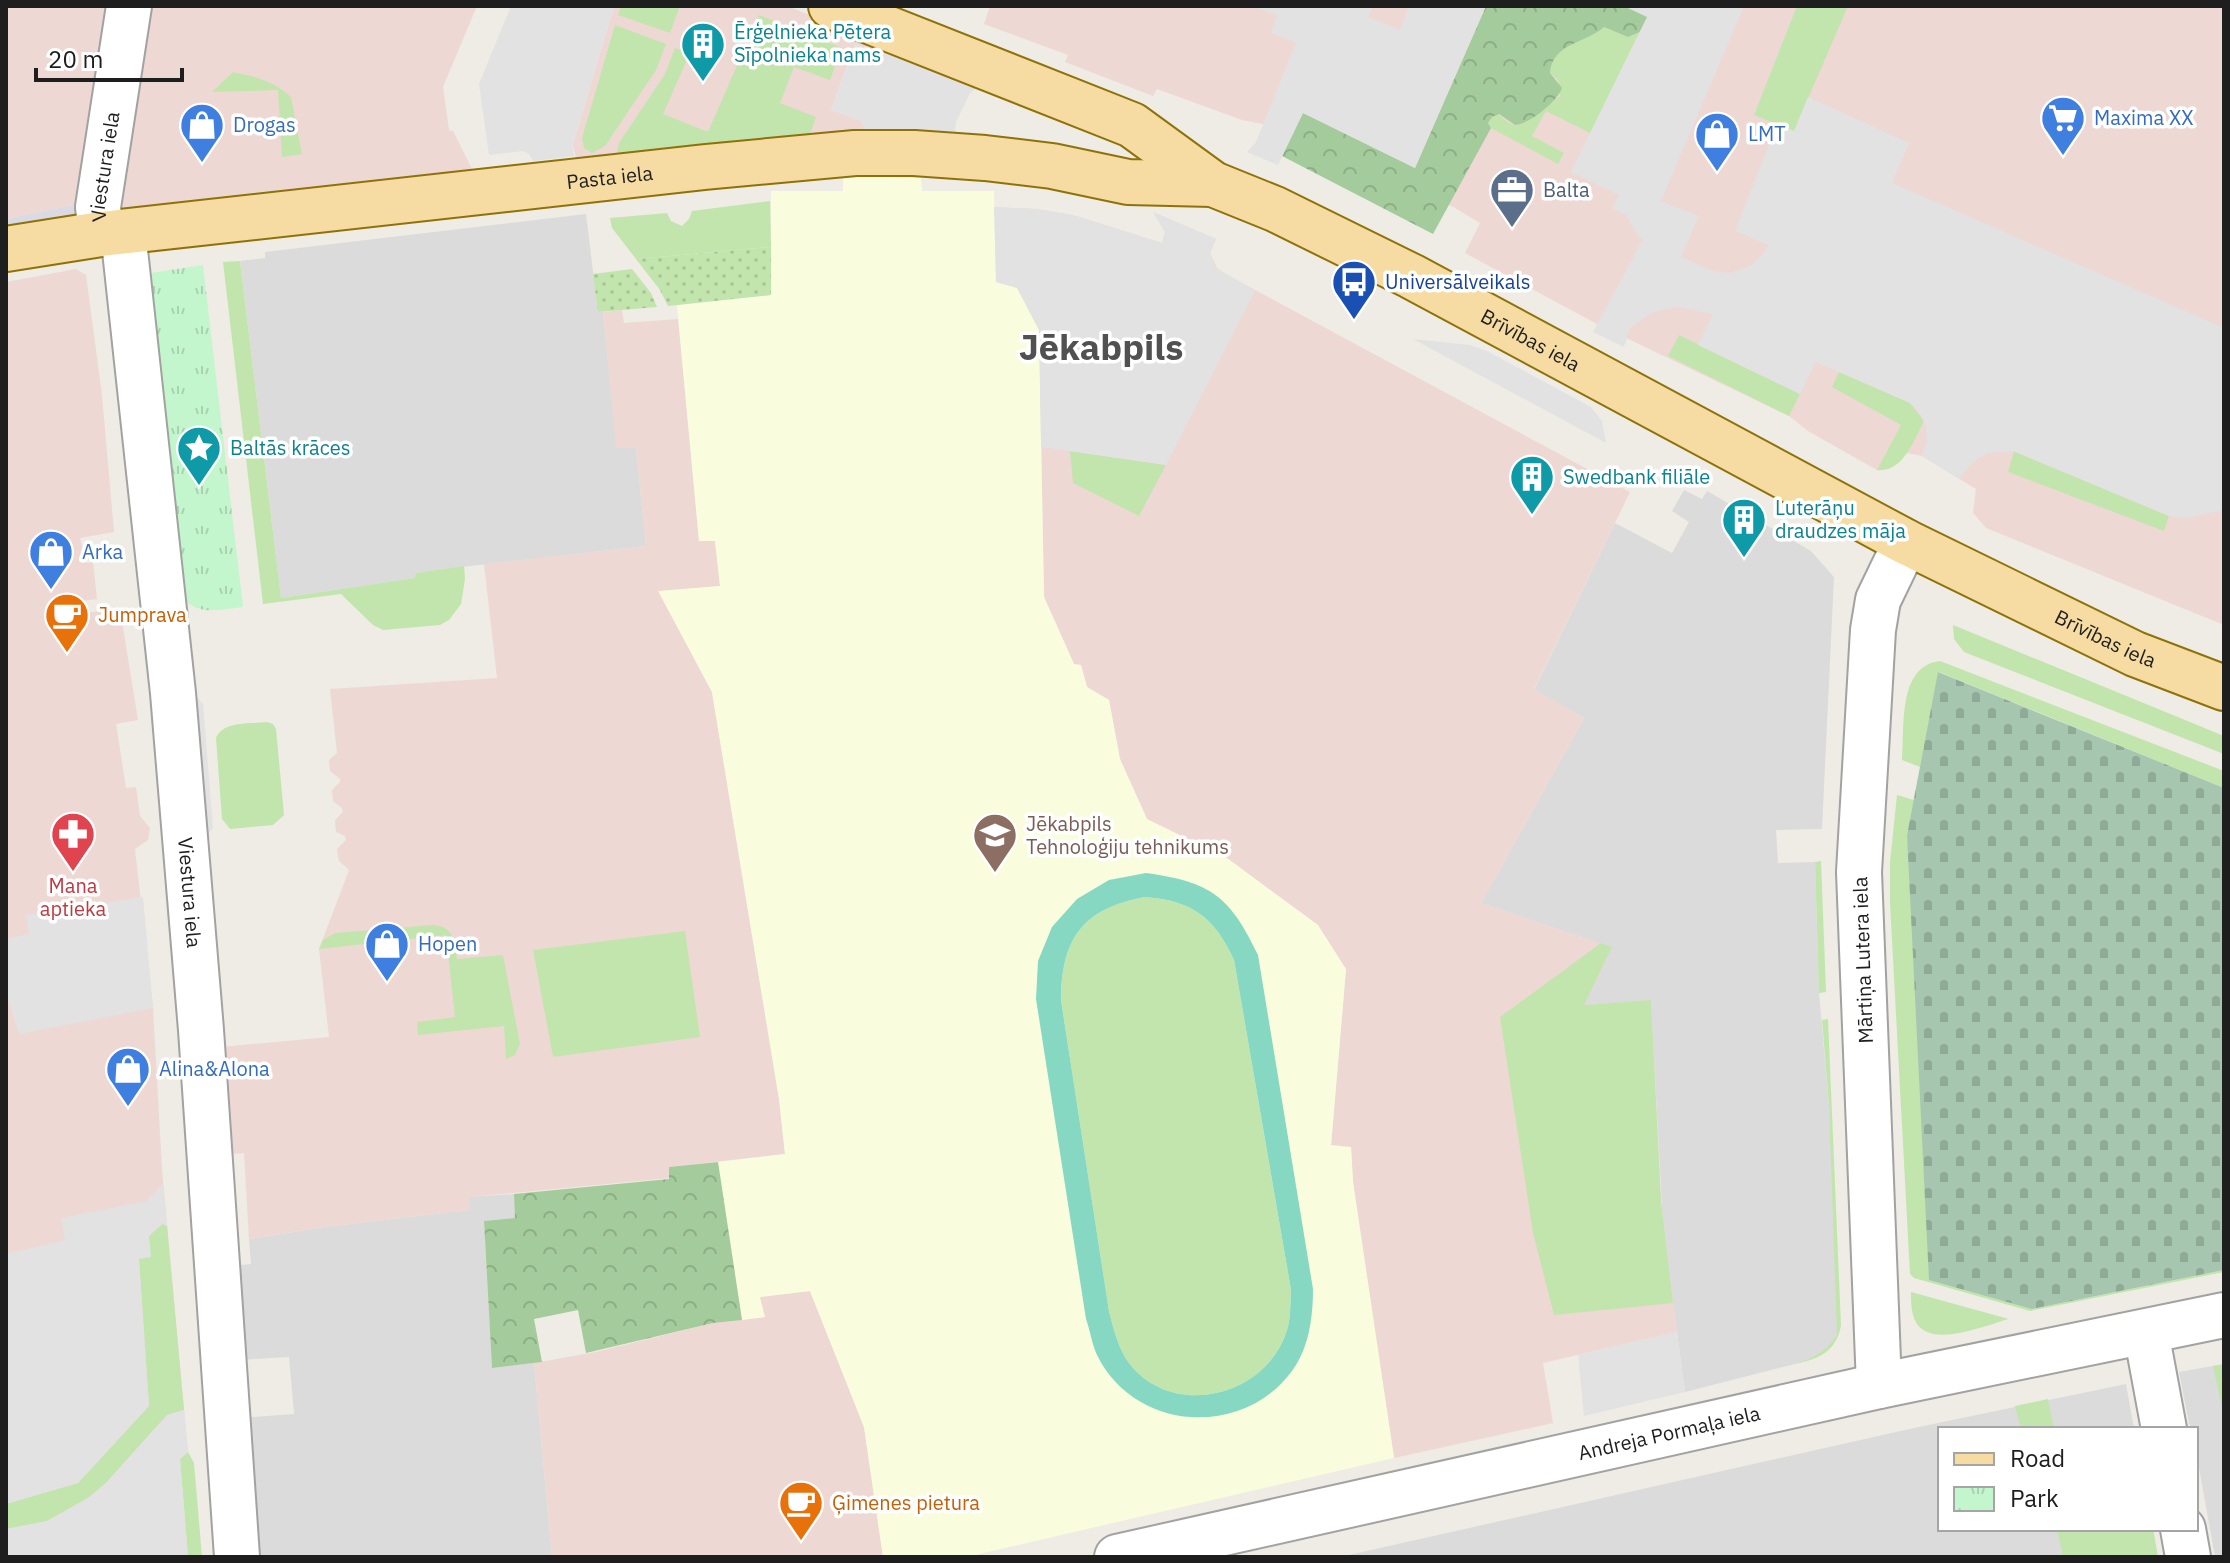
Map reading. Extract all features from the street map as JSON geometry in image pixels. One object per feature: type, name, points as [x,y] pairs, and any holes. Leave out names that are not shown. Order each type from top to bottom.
[{"type":"main road","name":"Brīvības iela","points":[[831,6],[1132,125],[1213,184],[1275,209],[1411,276],[1906,542],[2135,654],[2224,688]]},
{"type":"main road","name":"Pasta iela","points":[[6,249],[112,233],[855,153],[985,158],[1052,166],[1128,182],[1213,184]]},
{"type":"street","name":"Viestura iela","points":[[129,6],[98,207],[112,233],[172,680],[202,1045],[237,1557]]},
{"type":"street","name":"Mārtiņa Lutera iela","points":[[1879,1386],[1859,872],[1873,630],[1878,600],[1906,542]]},
{"type":"street","name":"Andreja Pormaļa iela","points":[[1117,1557],[1879,1386],[2224,1315]]},
{"type":"street","points":[[2146,1332],[2164,1427]]},
{"type":"street","points":[[2183,1531],[2188,1557]]},
{"type":"shaded area","points":[[6,6],[111,6],[83,203],[6,219]]},
{"type":"shaded area","points":[[146,6],[477,6],[443,87],[449,130],[453,131],[477,179],[113,212]]},
{"type":"shaded area","points":[[511,6],[614,6],[573,145],[574,156],[533,161],[523,151],[489,155],[479,84]]},
{"type":"shaded area","points":[[614,6],[787,6],[892,47],[884,54],[855,44],[831,110],[861,121],[864,128],[861,132],[577,162],[573,145]]},
{"type":"shaded area","points":[[990,6],[2224,6],[2224,625],[1986,528],[1973,513],[1976,489],[1922,456],[1907,453],[1889,469],[1877,470],[1808,431],[1789,416],[1597,324],[1465,253],[1480,223],[1455,208],[1295,130],[1242,120],[1157,89],[1153,96],[1065,62],[1068,55],[984,24]]},
{"type":"shaded area","points":[[1251,6],[1373,6],[1368,17],[1400,30],[1409,6],[1486,6],[1415,168],[1303,113],[1278,165],[1247,152],[1256,142],[1296,43],[1271,33],[1277,15]]},
{"type":"shaded area","points":[[1624,6],[1744,6],[1661,201],[1699,216],[1681,257],[1713,271],[1730,273],[1750,266],[1764,253],[1768,245],[1735,231],[1777,124],[1794,131],[1808,97],[1909,143],[1892,183],[2224,328],[2224,510],[2187,518],[2169,516],[2013,451],[1987,453],[1973,462],[1959,479],[1922,456],[1927,441],[1926,427],[1921,415],[1910,403],[1816,362],[1800,394],[1698,345],[1713,314],[1677,307],[1651,313],[1630,328],[1624,347],[1593,332],[1643,239],[1626,215],[1612,208],[1619,195],[1571,172],[1647,17]]},
{"type":"shaded area","points":[[855,44],[880,53],[891,51],[980,86],[970,93],[956,122],[955,130],[959,137],[861,132],[864,128],[861,121],[831,110]]},
{"type":"shaded area","name":"Jēkabpils Tehnoloģiju tehnikums","points":[[843,176],[921,178],[922,191],[994,191],[996,282],[1017,288],[1039,330],[1044,597],[1074,664],[1081,665],[1087,687],[1109,700],[1120,759],[1147,819],[1227,858],[1318,925],[1346,969],[1331,1145],[1351,1147],[1353,1182],[1394,1458],[966,1557],[883,1557],[864,1427],[810,1291],[760,1297],[765,1317],[742,1320],[718,1162],[785,1154],[779,1099],[712,692],[658,591],[720,586],[715,541],[699,541],[677,305],[771,295],[771,191],[843,191]]},
{"type":"shaded area","points":[[83,203],[76,217],[6,235],[6,219]]},
{"type":"shaded area","name":"Universālveikals","points":[[994,207],[1073,215],[1162,243],[1165,232],[1153,212],[1216,239],[1210,253],[1218,270],[1630,492],[1534,689],[1584,718],[1481,903],[1612,947],[1584,1005],[1651,1000],[1661,1201],[1677,1332],[1543,1363],[1553,1423],[1394,1458],[1353,1182],[1351,1148],[1331,1146],[1346,969],[1147,819],[1120,759],[1109,700],[1087,687],[1081,665],[1074,664],[1044,597],[1039,330]]},
{"type":"shaded area","points":[[994,207],[1073,215],[1162,243],[1165,232],[1153,212],[1216,239],[1210,253],[1215,267],[1255,291],[1166,465],[1041,447],[1039,330],[1017,288],[996,282]]},
{"type":"shaded area","points":[[586,214],[598,312],[603,312],[617,448],[636,447],[646,546],[416,573],[416,578],[281,598],[240,261],[265,258],[265,252]]},
{"type":"shaded area","points":[[76,269],[86,275],[102,395],[114,532],[80,538],[86,563],[93,562],[97,599],[82,601],[83,613],[120,609],[138,720],[116,724],[126,788],[136,787],[140,816],[150,828],[148,840],[135,849],[153,1008],[162,1169],[188,1452],[180,1459],[188,1557],[6,1557],[6,282]]},
{"type":"shaded area","points":[[622,310],[624,323],[678,319],[699,540],[715,541],[720,586],[659,592],[712,692],[779,1099],[785,1154],[669,1167],[670,1178],[470,1197],[470,1210],[249,1239],[244,1153],[230,1154],[221,1047],[329,1037],[319,949],[349,870],[339,861],[337,849],[346,840],[345,836],[336,832],[335,820],[343,812],[333,801],[332,790],[340,779],[330,771],[329,760],[337,753],[330,689],[497,678],[484,564],[646,546],[636,448],[616,448],[603,312]]},
{"type":"shaded area","points":[[1413,339],[1470,345],[1487,351],[1591,407],[1602,421],[1606,443]]},
{"type":"shaded area","points":[[1684,490],[1702,499],[1707,491],[1811,551],[1834,577],[1822,829],[1776,830],[1778,863],[1815,862],[1819,993],[1829,1105],[1838,1300],[1837,1334],[1821,1354],[1795,1364],[1685,1392],[1663,1227],[1651,1001],[1583,1005],[1611,947],[1481,903],[1584,718],[1534,690],[1615,523],[1672,553],[1689,522],[1672,511]]},
{"type":"shaded area","points":[[192,691],[203,704],[213,828],[202,842]]},
{"type":"shaded area","points":[[143,897],[153,1008],[19,1034],[6,992],[6,939],[29,934],[26,915]]},
{"type":"shaded area","points":[[163,1184],[167,1226],[162,1224],[149,1236],[151,1257],[139,1259],[149,1406],[78,1483],[6,1504],[6,1254],[65,1240],[61,1218],[146,1201]]},
{"type":"shaded area","points":[[514,1194],[516,1218],[484,1221],[492,1367],[534,1363],[552,1557],[256,1557],[241,1418],[294,1414],[289,1357],[237,1360],[232,1266],[251,1264],[249,1239],[469,1210],[469,1197]]},
{"type":"shaded area","points":[[810,1291],[864,1427],[883,1557],[552,1557],[534,1363],[596,1352],[713,1323],[764,1317],[759,1297]]},
{"type":"shaded area","points":[[1677,1332],[1685,1392],[1584,1416],[1578,1355]]},
{"type":"shaded area","points":[[2224,1364],[2224,1557],[2215,1557],[2198,1462],[2198,1427],[2191,1427],[2189,1423],[2179,1372]]},
{"type":"shaded area","points":[[2126,1384],[2134,1427],[1938,1427],[1938,1531],[2153,1531],[2158,1557],[1340,1557],[1914,1428]]},
{"type":"shaded area","points":[[184,1410],[188,1452],[180,1459],[188,1557],[6,1557],[6,1529],[47,1521],[88,1498],[106,1483],[167,1415]]},
{"type":"green space","points":[[621,6],[680,6],[670,33],[618,15]]},
{"type":"green space","points":[[1486,6],[1624,6],[1648,17],[1640,32],[1628,37],[1604,27],[1563,49],[1552,63],[1550,73],[1562,88],[1535,117],[1515,125],[1499,114],[1492,117],[1488,123],[1491,128],[1433,234],[1282,156],[1303,113],[1415,168]]},
{"type":"green space","points":[[1797,6],[1848,6],[1794,131],[1754,115]]},
{"type":"green space","points":[[759,15],[842,48],[830,80],[794,67],[780,103],[816,117],[808,140],[615,163],[619,143],[665,74],[675,48],[690,53],[663,114],[708,132]]},
{"type":"green space","points":[[615,25],[666,44],[656,70],[605,146],[592,153],[584,148],[582,138]]},
{"type":"green space","points":[[1604,27],[1628,37],[1640,32],[1590,133],[1546,111],[1532,136],[1564,153],[1558,164],[1491,128],[1488,123],[1498,114],[1512,124],[1522,124],[1560,96],[1558,80],[1550,73],[1557,55]]},
{"type":"green space","points":[[233,72],[264,80],[291,97],[302,154],[282,157],[278,90],[212,92]]},
{"type":"green space","points":[[770,201],[771,247],[636,259],[612,228],[610,218],[667,213],[671,221],[682,226],[692,211]]},
{"type":"green space","points":[[771,247],[771,295],[668,306],[636,259]]},
{"type":"green space","points":[[240,261],[281,598],[415,578],[416,573],[464,566],[461,604],[449,620],[440,625],[383,630],[373,625],[341,594],[263,604],[223,262]]},
{"type":"green space","points":[[203,265],[243,607],[210,610],[195,607],[183,597],[151,273]]},
{"type":"green space","points":[[632,269],[651,293],[657,307],[598,312],[593,274]]},
{"type":"green space","points":[[1679,335],[1800,394],[1789,416],[1668,356]]},
{"type":"green space","points":[[1839,372],[1910,403],[1924,421],[1912,446],[1894,466],[1877,470],[1901,425],[1832,387]]},
{"type":"green space","points":[[1070,451],[1166,465],[1139,516],[1073,483]]},
{"type":"green space","points":[[2014,451],[2169,516],[2164,531],[2008,472]]},
{"type":"green space","points":[[1953,625],[2224,736],[2224,754],[1964,652],[1954,639]]},
{"type":"green space","points":[[1940,661],[2224,771],[2224,788],[1939,672],[1920,767],[1902,760],[1904,716],[1910,686],[1916,674],[1926,665]]},
{"type":"green space","points":[[1938,672],[2224,788],[2224,1270],[2032,1309],[1929,1280],[1907,835]]},
{"type":"green space","points":[[267,722],[276,729],[284,815],[273,825],[230,829],[222,819],[216,738],[231,726]]},
{"type":"green space","points":[[1897,795],[1914,800],[1907,835],[2032,1309],[2224,1272],[2030,1311],[1914,1278],[1910,1274],[1890,903],[1890,862]]},
{"type":"green space","points":[[1821,861],[1826,992],[1819,993],[1815,862]]},
{"type":"green space","points":[[1146,873],[1203,887],[1216,895],[1238,919],[1258,955],[1313,1289],[1312,1310],[1306,1342],[1292,1371],[1271,1393],[1246,1408],[1218,1416],[1190,1417],[1162,1411],[1136,1399],[1114,1380],[1097,1355],[1086,1319],[1036,999],[1038,961],[1052,927],[1077,899],[1109,880]],"holes":[[[1145,897],[1189,907],[1210,922],[1234,960],[1291,1290],[1288,1328],[1275,1354],[1260,1372],[1240,1385],[1196,1395],[1173,1392],[1152,1383],[1128,1362],[1115,1334],[1061,1000],[1066,959],[1080,929],[1091,918],[1124,902]]]},
{"type":"green space","points":[[1145,897],[1176,902],[1200,914],[1210,922],[1234,960],[1291,1290],[1288,1328],[1275,1354],[1260,1372],[1240,1385],[1196,1395],[1173,1392],[1152,1383],[1133,1368],[1118,1341],[1109,1311],[1061,1000],[1066,959],[1080,929],[1106,909]]},
{"type":"green space","points":[[433,925],[449,932],[457,959],[503,955],[520,1044],[515,1055],[506,1059],[504,1026],[418,1035],[417,1022],[455,1017],[446,935],[319,949],[323,940],[335,933]]},
{"type":"green space","points":[[685,931],[700,1037],[553,1057],[533,950]]},
{"type":"green space","points":[[1601,943],[1612,947],[1584,1005],[1651,1000],[1661,1201],[1673,1303],[1554,1315],[1533,1233],[1500,1017]]},
{"type":"green space","points":[[1828,1019],[1841,1325],[1836,1341],[1826,1352],[1795,1364],[1819,1353],[1837,1334],[1829,1105],[1822,1020]]},
{"type":"green space","points":[[718,1162],[742,1320],[713,1323],[586,1353],[578,1310],[534,1319],[542,1362],[492,1368],[484,1221],[515,1218],[514,1194],[669,1179],[669,1167]]},
{"type":"green space","points":[[164,1223],[167,1226],[184,1410],[167,1415],[106,1483],[88,1498],[47,1521],[6,1529],[6,1504],[78,1483],[149,1406],[139,1259],[149,1236]]},
{"type":"green space","points":[[1911,1292],[2009,1319],[1961,1333],[1935,1334],[1917,1324],[1912,1313]]},
{"type":"green space","points":[[2224,1364],[2224,1417],[2213,1366]]},
{"type":"green space","points":[[2048,1399],[2054,1427],[2020,1427],[2015,1406]]},
{"type":"green space","points":[[188,1452],[194,1463],[202,1557],[188,1557],[180,1459]]},
{"type":"green space","points":[[2057,1531],[2153,1531],[2158,1557],[2063,1557]]},
{"type":"place","name":"Ērģelnieka Pētera Sīpolnieka nams","points":[[703,83]]},
{"type":"place","name":"Maxima XX","points":[[2063,157]]},
{"type":"place","name":"Drogas","points":[[202,164]]},
{"type":"place","name":"LMT","points":[[1717,173]]},
{"type":"place","name":"Balta","points":[[1512,229]]},
{"type":"place","name":"Universālveikals","points":[[1354,321]]},
{"type":"place","name":"Baltās krāces","points":[[199,487]]},
{"type":"place","name":"Swedbank filiāle","points":[[1532,516]]},
{"type":"place","name":"Luterāņu draudzes māja","points":[[1744,559]]},
{"type":"place","name":"Arka","points":[[51,591]]},
{"type":"place","name":"Jumprava","points":[[67,654]]},
{"type":"place","name":"Mana aptieka","points":[[73,873]]},
{"type":"place","name":"Jēkabpils Tehnoloģiju tehnikums","points":[[995,874]]},
{"type":"place","name":"Hopen","points":[[387,983]]},
{"type":"place","name":"Alina&Alona","points":[[128,1108]]},
{"type":"place","name":"Ģimenes pietura","points":[[801,1542]]},
{"type":"district","name":"Jēkabpils","points":[[1101,347]]}]
